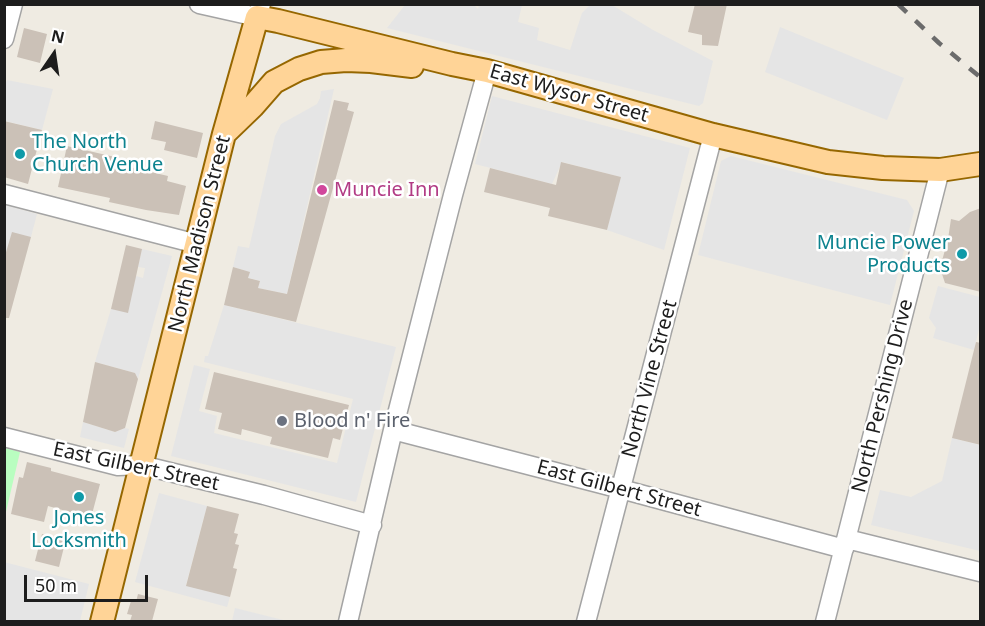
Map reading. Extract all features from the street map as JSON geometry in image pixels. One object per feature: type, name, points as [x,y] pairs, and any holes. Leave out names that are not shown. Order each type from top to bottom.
[{"type":"main road","name":"East Wysor Street","points":[[259,11],[278,21],[487,71],[713,135],[828,162],[884,168],[940,170],[981,164]]},
{"type":"main road","name":"North Madison Street","points":[[102,621],[224,134],[259,11]]},
{"type":"main road","points":[[224,134],[274,82],[299,69],[321,62],[371,61],[409,66],[453,64]]},
{"type":"street","points":[[4,39],[14,4]]},
{"type":"street","name":"East Wysor Street","points":[[199,4],[259,11]]},
{"type":"street","points":[[348,621],[393,430],[487,71]]},
{"type":"street","name":"North Vine Street","points":[[586,621],[713,135]]},
{"type":"street","name":"North Pershing Drive","points":[[825,621],[940,170]]},
{"type":"street","points":[[4,194],[197,244]]},
{"type":"street","name":"East Gilbert Street","points":[[393,430],[845,544],[981,572]]},
{"type":"street","name":"East Gilbert Street","points":[[4,437],[118,466],[141,465],[264,495],[372,525]]},
{"type":"green space","points":[[4,448],[20,452],[5,516]]},
{"type":"shaded area","points":[[405,5],[474,5],[478,9],[479,5],[522,5],[518,22],[539,28],[537,40],[570,50],[582,13],[590,5],[612,5],[653,30],[713,61],[703,103],[699,106],[387,28]]},
{"type":"shaded area","points":[[780,27],[904,78],[887,120],[765,72]]},
{"type":"shaded area","points":[[7,80],[53,89],[42,130],[5,121],[4,87]]},
{"type":"shaded area","points":[[334,89],[287,294],[258,288],[260,281],[248,278],[249,272],[233,267],[238,246],[249,248],[275,136],[281,124],[317,104],[321,91]]},
{"type":"shaded area","points":[[492,96],[690,148],[664,250],[607,230],[620,177],[562,162],[552,184],[475,164]]},
{"type":"shaded area","points":[[731,156],[907,200],[914,211],[890,305],[698,255],[721,161]]},
{"type":"shaded area","points":[[5,205],[37,214],[31,237],[5,259]]},
{"type":"shaded area","points":[[142,249],[172,256],[138,379],[135,373],[95,362],[111,309],[136,276],[143,278],[145,268],[138,267]]},
{"type":"shaded area","points":[[938,286],[980,297],[980,329],[974,350],[933,338],[936,328],[929,318]]},
{"type":"shaded area","points":[[224,305],[396,347],[356,502],[171,456],[194,365],[210,369],[199,411],[217,416],[214,433],[337,463],[353,399],[204,362]]},
{"type":"shaded area","points":[[83,422],[115,432],[125,428],[129,429],[124,448],[80,437]]},
{"type":"shaded area","points":[[952,438],[980,445],[980,551],[871,525],[880,490],[911,497],[942,481]]},
{"type":"shaded area","points":[[159,493],[207,506],[186,585],[230,597],[227,607],[135,582]]},
{"type":"shaded area","points":[[4,562],[89,584],[80,621],[5,621]]},
{"type":"shaded area","points":[[235,608],[287,621],[232,621]]},
{"type":"building","points":[[695,4],[727,4],[718,46],[702,45],[702,35],[688,32]]},
{"type":"building","points":[[24,28],[47,34],[40,63],[17,57]]},
{"type":"building","name":"Muncie Inn","points":[[334,100],[349,103],[347,110],[354,112],[296,322],[224,305],[233,267],[250,272],[248,278],[260,281],[258,288],[287,294]]},
{"type":"building","name":"The North Church Venue","points":[[4,121],[42,130],[28,184],[4,177]]},
{"type":"building","points":[[155,121],[203,133],[197,158],[164,150],[166,142],[151,139]]},
{"type":"building","points":[[67,146],[115,157],[113,163],[168,176],[167,181],[186,186],[179,215],[109,202],[110,198],[58,187]]},
{"type":"building","points":[[561,162],[621,177],[607,230],[548,216],[550,208],[484,192],[490,168],[556,185]]},
{"type":"building","name":"Muncie Power Products","points":[[981,208],[981,292],[945,283],[940,268],[951,219],[959,221],[970,212]]},
{"type":"building","points":[[12,232],[31,237],[9,318],[4,318],[4,259]]},
{"type":"building","points":[[126,245],[142,249],[128,313],[111,309]]},
{"type":"building","name":"Muncie Power Products","points":[[976,342],[981,343],[981,445],[952,438]]},
{"type":"building","points":[[95,362],[135,373],[138,379],[125,428],[115,432],[83,422]]},
{"type":"building","name":"Blood n' Fire","points":[[214,372],[349,405],[340,440],[333,438],[328,458],[270,444],[272,437],[242,429],[241,435],[218,429],[222,413],[205,409]]},
{"type":"building","points":[[27,462],[100,484],[91,518],[48,506],[44,522],[11,514],[19,477],[23,478]]},
{"type":"building","points":[[207,506],[239,514],[234,533],[238,534],[235,544],[239,545],[233,568],[237,569],[230,597],[186,586]]},
{"type":"building","name":"Jones Locksmith","points":[[42,534],[66,539],[59,567],[35,561]]},
{"type":"building","points":[[138,594],[158,599],[152,621],[130,621],[132,615],[127,614],[131,601],[136,602]]},
{"type":"railway","points":[[898,4],[939,43],[980,77]]},
{"type":"place","name":"The North Church Venue","points":[[20,154]]},
{"type":"place","name":"Muncie Inn","points":[[322,190]]},
{"type":"place","name":"Muncie Power Products","points":[[962,254]]},
{"type":"place","name":"Blood n' Fire","points":[[282,421]]},
{"type":"place","name":"Jones Locksmith","points":[[79,497]]}]
